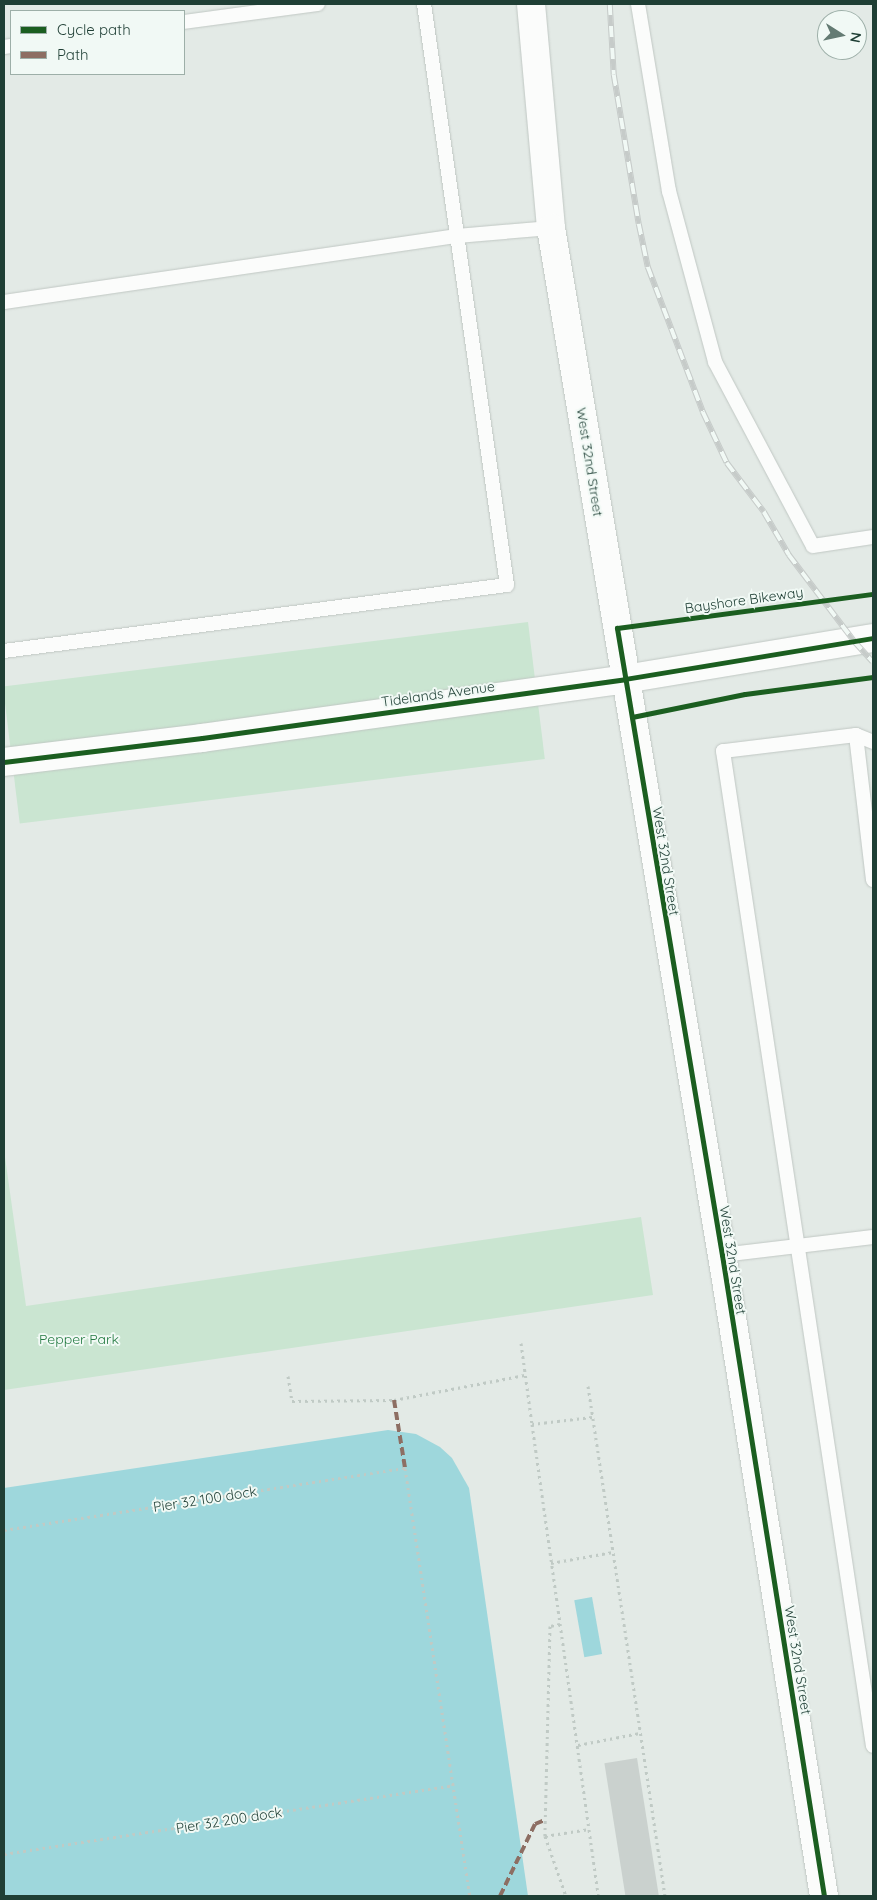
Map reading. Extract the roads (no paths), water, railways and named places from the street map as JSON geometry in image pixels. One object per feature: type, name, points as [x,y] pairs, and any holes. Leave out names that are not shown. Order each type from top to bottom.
[{"type":"street","name":"West 32nd Street","points":[[531,4],[551,228],[722,1255],[824,1896]]},
{"type":"street","name":"Tidelands Avenue","points":[[4,762],[202,738],[626,679],[873,638]]},
{"type":"lane","points":[[185,22],[318,4]]},
{"type":"lane","points":[[4,651],[507,586],[424,4]]},
{"type":"lane","points":[[638,4],[669,190],[715,362],[813,546],[873,537]]},
{"type":"lane","points":[[4,302],[457,236],[551,228]]},
{"type":"lane","points":[[856,735],[873,880]]},
{"type":"lane","points":[[873,742],[856,735],[723,751],[873,1746]]},
{"type":"lane","points":[[722,1255],[873,1237]]},
{"type":"water","points":[[388,1430],[416,1434],[440,1447],[452,1458],[469,1488],[528,1896],[4,1896],[4,1488]]},
{"type":"water","points":[[592,1597],[602,1654],[584,1657],[574,1600]]},
{"type":"railway","points":[[610,4],[614,75],[648,267],[703,412],[727,463],[764,512],[789,555],[854,641],[873,662]]},
{"type":"park label","name":"Pepper Park","points":[[79,1339]]}]
